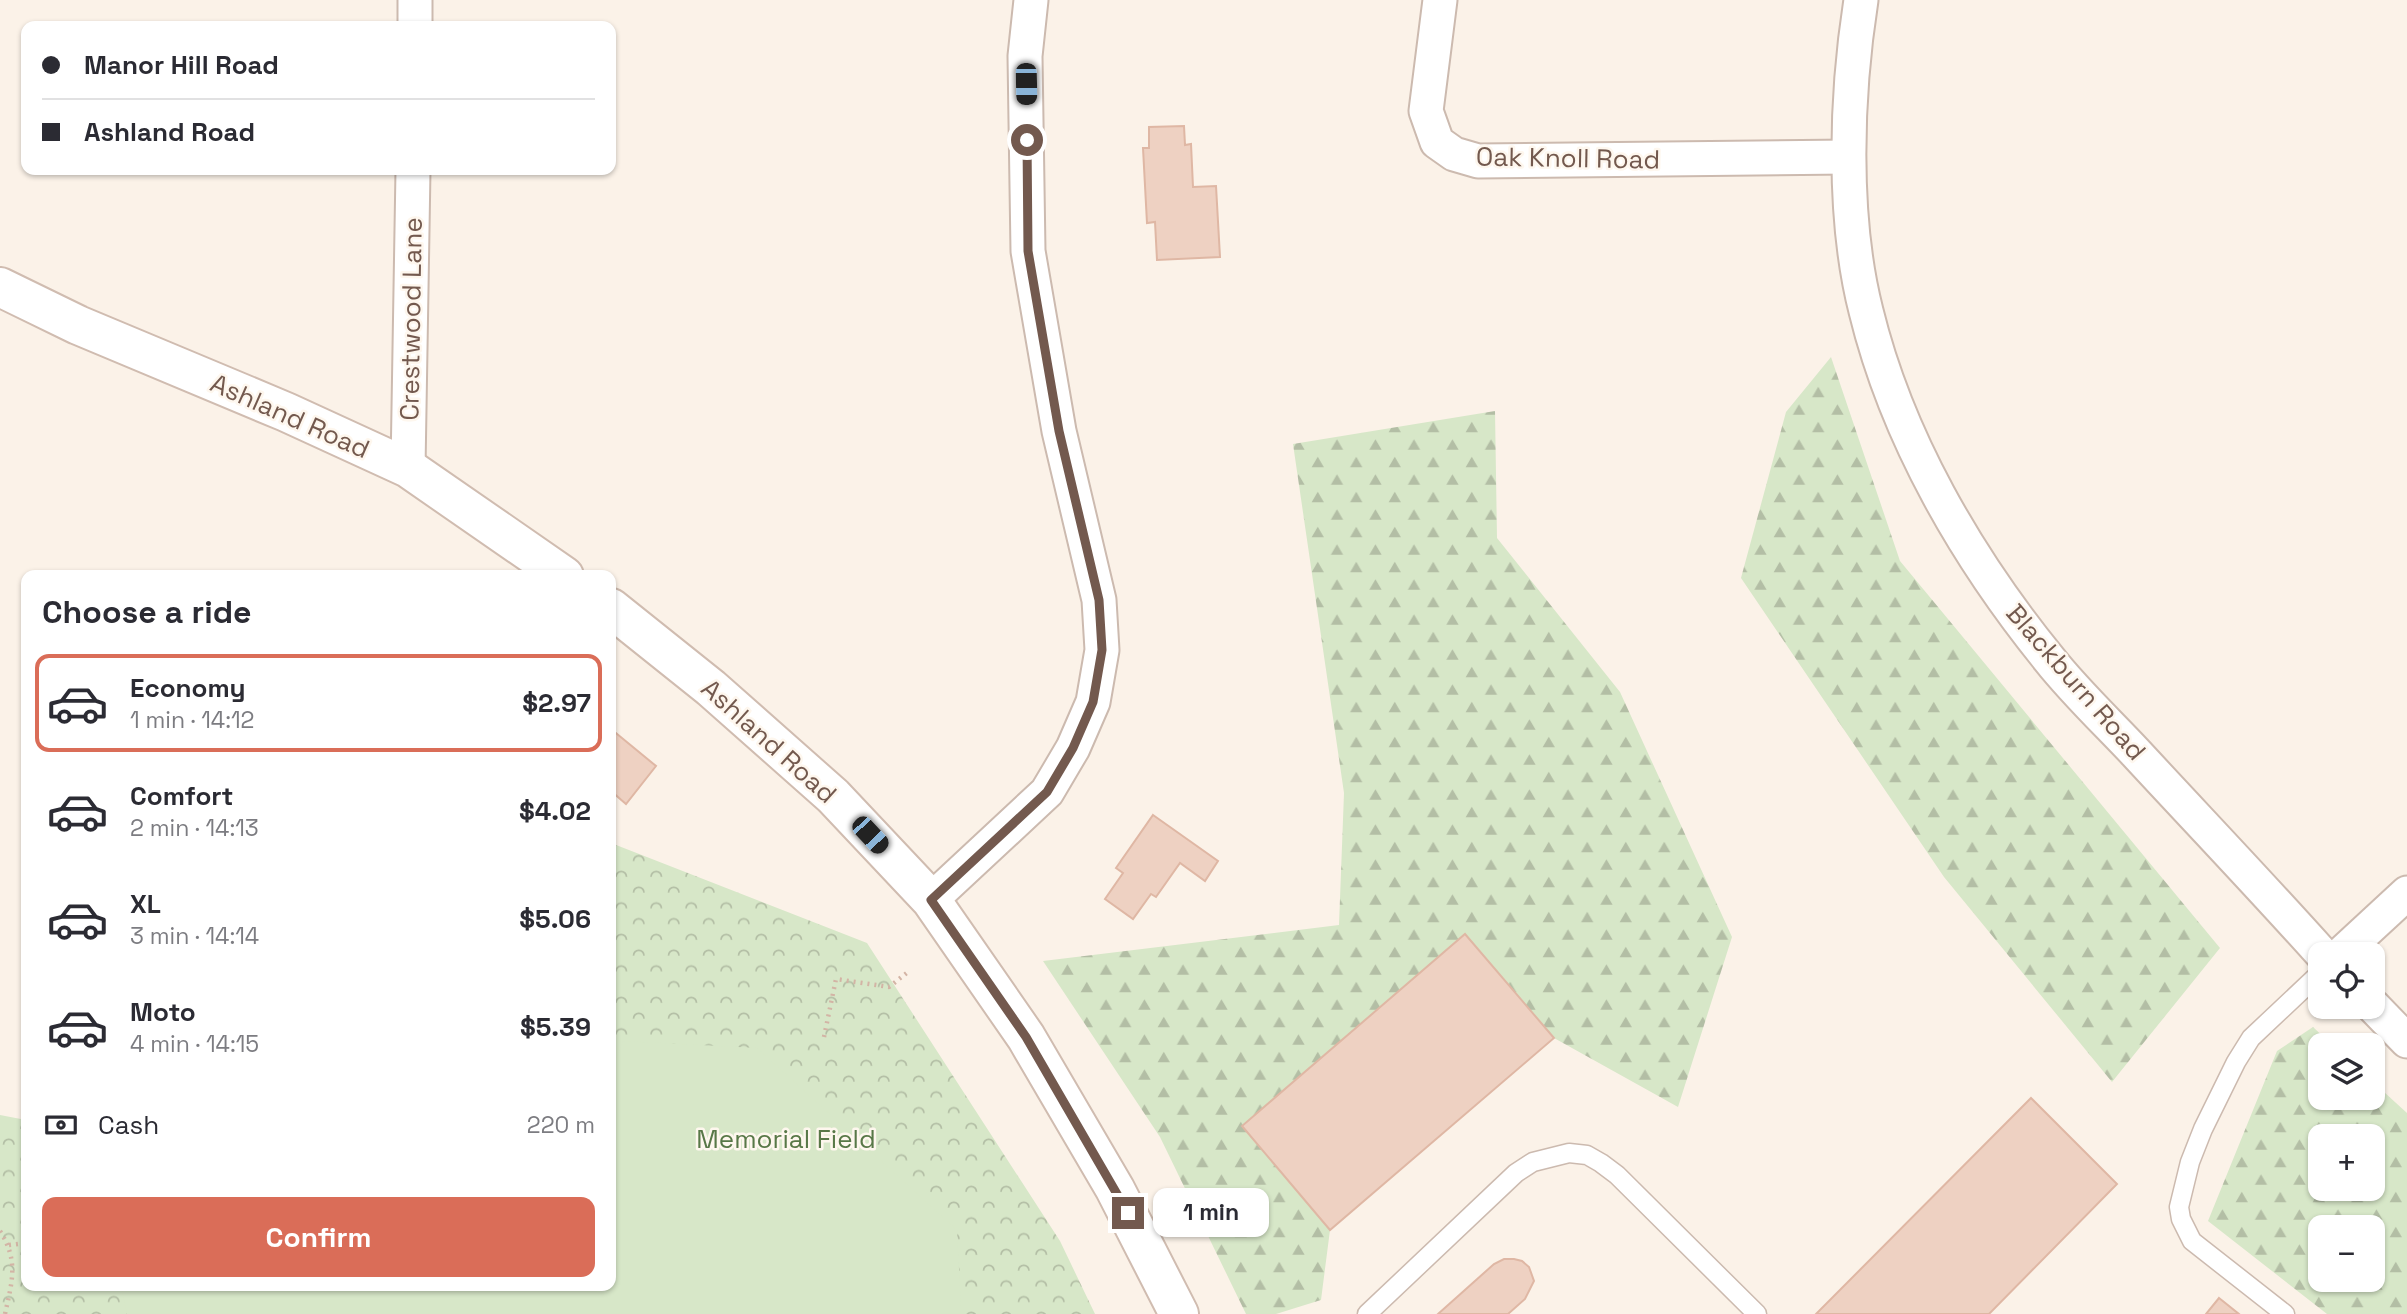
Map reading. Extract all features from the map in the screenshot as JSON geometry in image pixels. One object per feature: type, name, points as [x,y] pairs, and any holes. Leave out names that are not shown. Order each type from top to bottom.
[{"type":"street","points":[[415,0],[415,21]]},
{"type":"street","points":[[931,900],[1047,792],[1073,748],[1093,702],[1102,650],[1099,600],[1059,431],[1028,251],[1026,56],[1031,0]]},
{"type":"street","name":"Oak Knoll Road","points":[[1440,0],[1426,111],[1437,142],[1454,155],[1478,161],[1848,157]]},
{"type":"street","name":"Blackburn Road","points":[[1861,0],[1848,157],[1854,250],[1865,309],[1881,366],[1921,460],[1978,563],[2049,660],[2311,942]]},
{"type":"street","name":"Crestwood Lane","points":[[408,468],[413,175]]},
{"type":"street","name":"Ashland Road","points":[[0,287],[78,325],[278,409],[408,468],[555,570]]},
{"type":"street","name":"Ashland Road","points":[[616,612],[711,688],[833,796],[931,900],[1026,1037],[1115,1189],[1179,1314]]},
{"type":"street","points":[[2354,942],[2407,893]]},
{"type":"street","points":[[2385,1018],[2407,1041]]},
{"type":"lane","points":[[2285,1314],[2192,1241],[2181,1219],[2179,1207],[2190,1163],[2203,1129],[2236,1062],[2251,1038],[2308,984]]},
{"type":"lane","points":[[1367,1314],[1517,1173],[1533,1162],[1569,1153],[1587,1155],[1617,1175],[1757,1314]]},
{"type":"path","points":[[824,1037],[836,979],[889,987],[908,972]]},
{"type":"path","points":[[0,1231],[9,1245],[13,1267],[5,1314]]},
{"type":"path","points":[[9,1245],[21,1244]]},
{"type":"green space","points":[[1831,357],[1900,561],[2220,948],[2112,1082],[1944,877],[1741,578],[1786,412]]},
{"type":"green space","points":[[1495,411],[1497,538],[1620,692],[1732,937],[1678,1107],[1554,1038],[1242,1126],[1330,1230],[1321,1300],[1276,1314],[1246,1314],[1160,1137],[1043,961],[1339,925],[1344,793],[1293,444]]},
{"type":"green space","name":"Memorial Field","points":[[616,845],[867,943],[1060,1241],[1095,1314],[0,1314],[0,1115],[21,1119],[21,1291],[616,1291]]},
{"type":"green space","points":[[2313,1027],[2319,1033],[2308,1033],[2308,1110],[2385,1110],[2385,1093],[2407,1113],[2407,1314],[2327,1314],[2208,1221],[2277,1051]]},
{"type":"green space","points":[[623,1041],[757,1048],[957,1230],[961,1307],[954,1314],[127,1314],[122,1291],[616,1291],[616,1058]]},
{"type":"building","points":[[1184,126],[1185,145],[1191,144],[1193,187],[1216,186],[1220,257],[1157,260],[1155,222],[1147,223],[1143,148],[1149,148],[1149,127]]},
{"type":"building","points":[[616,733],[656,766],[626,804],[616,795]]},
{"type":"building","points":[[1153,815],[1218,861],[1205,881],[1180,863],[1156,897],[1151,894],[1133,919],[1105,899],[1123,873],[1116,868]]},
{"type":"building","points":[[1465,934],[1554,1038],[1330,1230],[1242,1126]]},
{"type":"building","points":[[2031,1098],[2117,1184],[1989,1314],[1816,1314]]},
{"type":"building","points":[[1504,1259],[1522,1261],[1529,1267],[1534,1281],[1525,1299],[1508,1314],[1438,1314],[1494,1264]]},
{"type":"building","points":[[2219,1298],[2239,1314],[2206,1314]]},
{"type":"route","points":[[1027,140],[1028,251],[1059,431],[1099,600],[1102,650],[1093,702],[1073,748],[1047,792],[931,900],[1026,1037],[1128,1213]]}]
